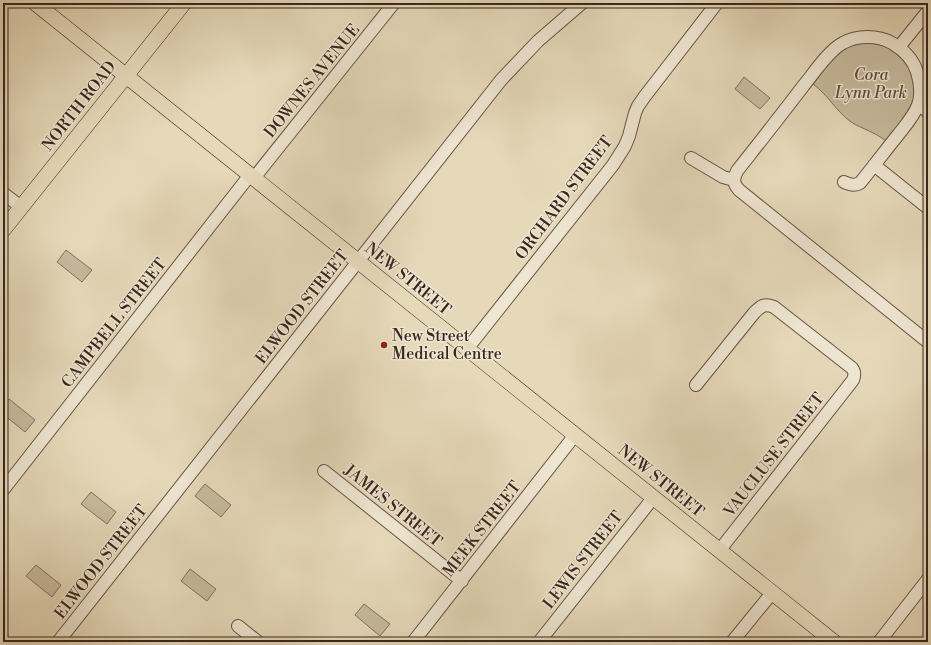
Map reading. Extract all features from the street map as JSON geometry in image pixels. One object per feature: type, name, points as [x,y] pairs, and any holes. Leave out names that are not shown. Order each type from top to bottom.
[{"type":"main road","name":"NEW STREET","points":[[36,3],[834,642]]},
{"type":"main road","name":"NORTH ROAD","points":[[3,230],[184,3]]},
{"type":"street","name":"DOWNES AVENUE","points":[[252,177],[394,3]]},
{"type":"street","name":"ELWOOD STREET","points":[[58,642],[502,80],[538,41],[582,3]]},
{"type":"street","name":"ORCHARD STREET","points":[[467,349],[613,165],[625,146],[638,106],[717,3]]},
{"type":"street","points":[[902,50],[928,11]]},
{"type":"street","points":[[902,50],[928,22]]},
{"type":"street","points":[[844,182],[852,185],[857,185],[860,183],[909,120],[923,108],[918,75],[911,60],[902,50],[884,39],[861,37],[843,43],[836,48],[810,78],[737,171],[734,180],[735,186],[739,190],[928,342]]},
{"type":"street","points":[[691,158],[723,177],[734,180]]},
{"type":"street","points":[[874,165],[928,208]]},
{"type":"street","name":"CAMPBELL STREET","points":[[3,490],[252,177]]},
{"type":"street","points":[[3,193],[21,207]]},
{"type":"street","name":"VAUCLUSE STREET","points":[[696,385],[754,313],[762,306],[769,305],[774,307],[852,368],[855,374],[853,380],[719,551]]},
{"type":"street","name":"MEEK STREET","points":[[413,642],[575,435]]},
{"type":"street","name":"JAMES STREET","points":[[324,471],[462,581]]},
{"type":"street","name":"LEWIS STREET","points":[[539,642],[653,498]]},
{"type":"street","points":[[879,642],[928,579]]},
{"type":"street","points":[[732,642],[772,593]]},
{"type":"street","points":[[238,626],[256,642]]},
{"type":"green space","name":"Cora Lynn Park","points":[[870,42],[886,46],[897,53],[908,66],[914,81],[914,98],[910,110],[886,141],[851,122],[813,84],[837,54],[850,46]]},
{"type":"green space","points":[[744,77],[770,98],[760,109],[735,89]]},
{"type":"green space","points":[[66,250],[92,270],[82,282],[57,262]]},
{"type":"green space","points":[[9,399],[35,420],[25,432],[3,414],[3,407]]},
{"type":"green space","points":[[205,484],[231,505],[221,517],[195,496]]},
{"type":"green space","points":[[91,492],[116,512],[107,524],[81,504]]},
{"type":"green space","points":[[36,565],[61,585],[52,597],[26,576]]},
{"type":"green space","points":[[190,569],[216,589],[207,601],[181,581]]},
{"type":"green space","points":[[364,604],[390,624],[380,636],[355,615]]},
{"type":"place","name":"New Street Medical Centre","points":[[384,345]]}]
